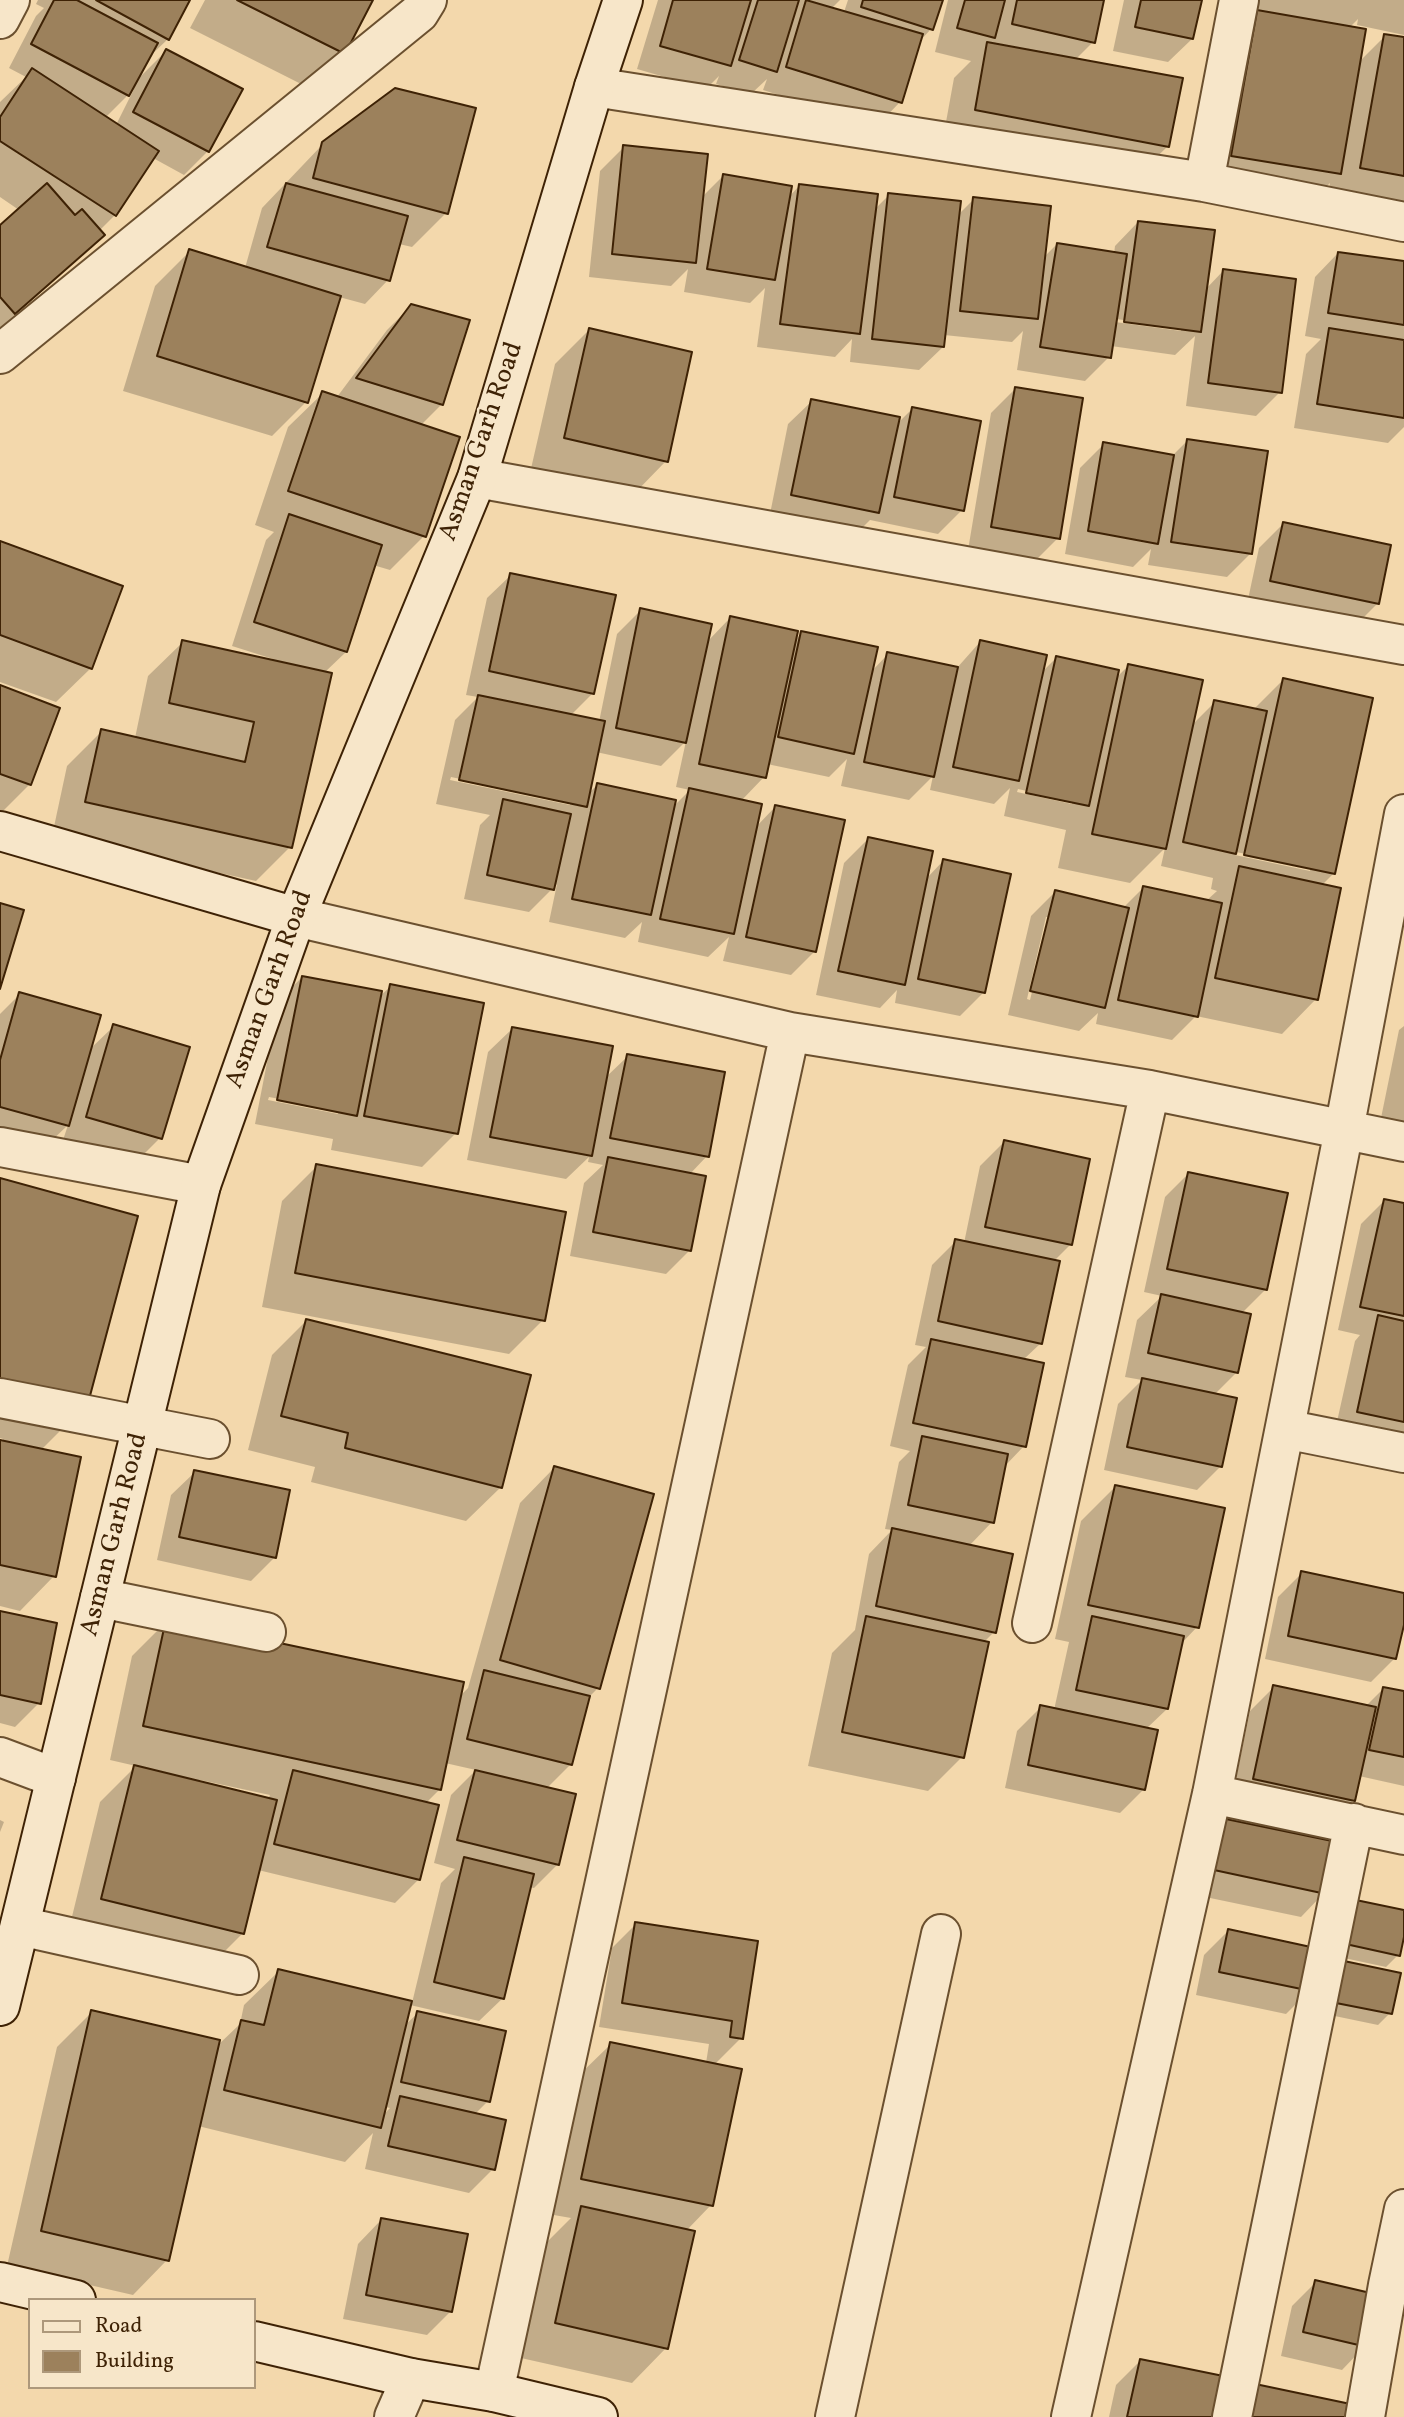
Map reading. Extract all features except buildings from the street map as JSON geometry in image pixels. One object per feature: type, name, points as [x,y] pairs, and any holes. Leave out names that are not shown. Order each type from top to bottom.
[{"type":"street","points":[[0,19],[10,0]]},
{"type":"street","points":[[0,354],[419,13],[427,0]]},
{"type":"street","name":"Asman Garh Road","points":[[0,2006],[201,1185],[296,916],[477,478],[594,87],[623,0]]},
{"type":"street","points":[[1204,181],[1239,0]]},
{"type":"street","points":[[594,87],[1204,181],[1404,222]]},
{"type":"street","points":[[477,478],[1404,645]]},
{"type":"street","points":[[1071,2417],[1212,1794],[1345,1130],[1404,814]]},
{"type":"street","points":[[0,831],[296,916],[790,1032],[1150,1090],[1404,1142]]},
{"type":"street","points":[[494,2392],[790,1032]]},
{"type":"street","points":[[1032,1623],[1150,1090]]},
{"type":"street","points":[[0,1147],[201,1185]]},
{"type":"street","points":[[0,1398],[210,1439]]},
{"type":"street","points":[[1285,1429],[1404,1453]]},
{"type":"street","points":[[100,1598],[265,1632]]},
{"type":"street","points":[[0,1757],[56,1778]]},
{"type":"street","points":[[1212,1794],[1404,1835]]},
{"type":"street","points":[[1232,2417],[1354,1823]]},
{"type":"street","points":[[20,1926],[239,1975]]},
{"type":"street","points":[[835,2417],[941,1934]]},
{"type":"street","points":[[1365,2417],[1404,2209]]},
{"type":"street","points":[[0,2282],[68,2298]]},
{"type":"street","points":[[256,2341],[411,2378],[494,2392],[598,2417]]},
{"type":"street","points":[[394,2417],[411,2378]]}]
